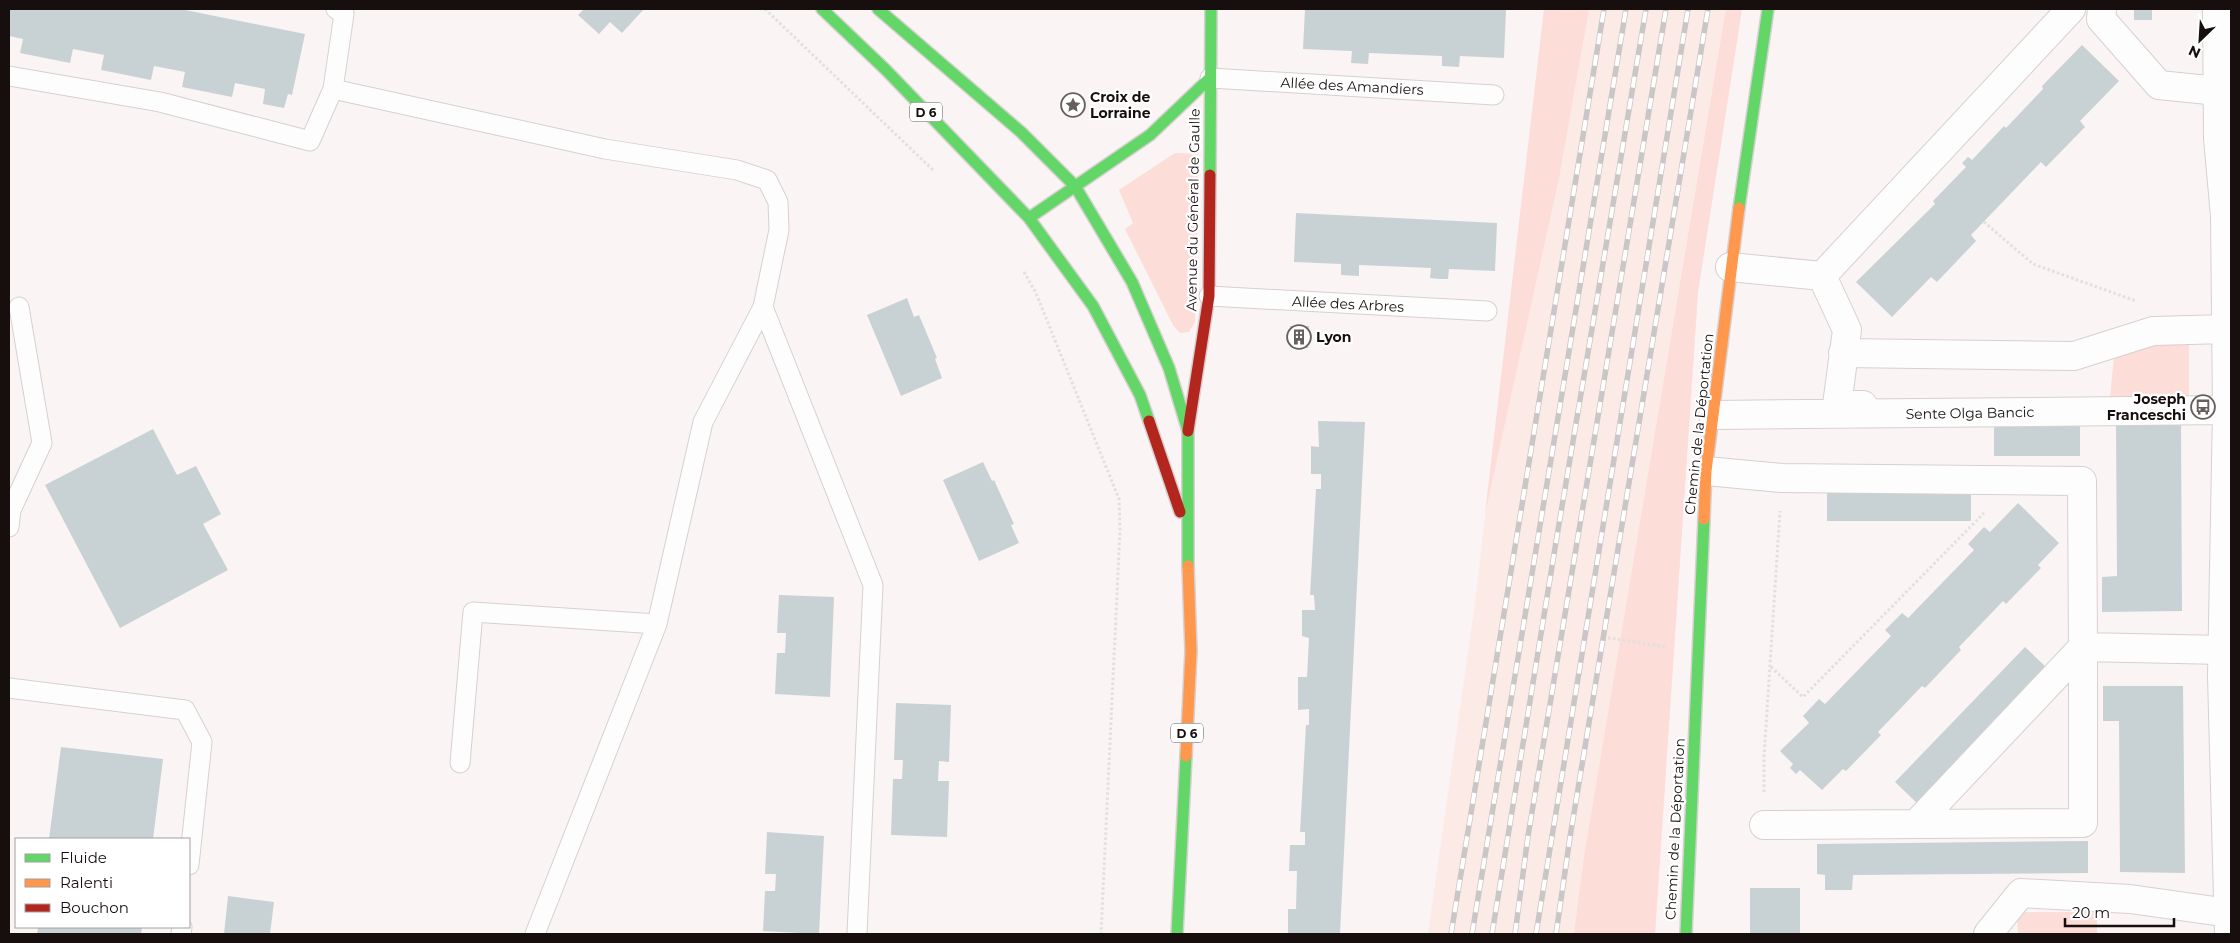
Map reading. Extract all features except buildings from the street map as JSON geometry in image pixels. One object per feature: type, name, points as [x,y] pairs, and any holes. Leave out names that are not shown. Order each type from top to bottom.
[{"type":"main road","name":"D 6","points":[[822,9],[886,70],[1029,218]]},
{"type":"main road","name":"D 6","points":[[878,9],[1021,132],[1075,186]]},
{"type":"main road","name":"Avenue du Général de Gaulle","points":[[1177,934],[1192,651],[1187,532],[1188,431],[1209,296],[1211,9]]},
{"type":"main road","name":"Chemin de la Déportation","points":[[1686,934],[1706,471],[1730,267],[1768,9]]},
{"type":"main road","name":"Avenue du Général de Gaulle","points":[[1187,532],[1140,395],[1093,306],[1029,218],[1150,135],[1210,78]]},
{"type":"main road","name":"Avenue du Général de Gaulle","points":[[1075,186],[1132,282],[1169,368],[1188,431]]},
{"type":"street","points":[[1822,276],[2071,9]]},
{"type":"street","points":[[2102,9],[2101,19],[2159,85],[2218,91]]},
{"type":"street","points":[[1988,934],[2021,893],[2130,898],[2229,924],[2228,706],[2223,650],[2229,410],[2226,329],[2226,163],[2218,91],[2217,9]]},
{"type":"street","points":[[1730,267],[1822,276]]},
{"type":"street","points":[[1822,276],[1847,330],[1837,405],[2070,404]]},
{"type":"street","points":[[1844,353],[2074,356],[2153,331],[2226,329]]},
{"type":"street","name":"Sente Olga Bancic","points":[[1713,415],[2229,410]]},
{"type":"street","points":[[1706,471],[1782,478],[2082,481],[2083,823],[1764,825]]},
{"type":"street","points":[[1916,824],[2083,647],[2223,650]]},
{"type":"lane","points":[[9,76],[160,102],[310,141],[333,89],[344,14],[336,9]]},
{"type":"lane","name":"Allée des Amandiers","points":[[1210,78],[1494,95]]},
{"type":"lane","points":[[333,89],[605,150],[737,170],[767,180],[778,202],[779,230],[763,307],[703,422],[657,624],[535,934]]},
{"type":"lane","name":"Allée des Arbres","points":[[1209,296],[1487,311]]},
{"type":"lane","points":[[9,527],[11,510],[42,443],[19,307]]},
{"type":"lane","points":[[763,307],[873,585],[857,934]]},
{"type":"lane","points":[[460,762],[473,612],[657,624]]},
{"type":"lane","points":[[9,688],[185,710],[202,742],[190,856]]},
{"type":"path","points":[[765,9],[940,177]]},
{"type":"path","points":[[1984,222],[2033,264],[2141,303],[2153,331]]},
{"type":"path","points":[[1022,268],[1032,282],[1119,499],[1120,530],[1101,934]]},
{"type":"path","points":[[1764,825],[1764,758],[1782,478]]},
{"type":"path","points":[[1771,667],[1803,697],[2018,479]]},
{"type":"path","points":[[1604,637],[1699,651]]},
{"type":"shaded area","points":[[1544,9],[1742,9],[1698,292],[1655,934],[1428,934],[1475,603]]},
{"type":"shaded area","points":[[1544,9],[1589,9],[1559,178],[1485,514]]},
{"type":"shaded area","points":[[1726,9],[1742,9],[1698,292],[1655,934],[1574,934],[1584,857]]},
{"type":"shaded area","points":[[1175,153],[1198,154],[1195,322],[1189,332],[1180,333],[1173,325],[1125,229],[1133,223],[1119,190]]},
{"type":"shaded area","points":[[2189,328],[2189,398],[2110,398],[2114,356]]},
{"type":"shaded area","points":[[2017,912],[2097,912],[2097,934],[2018,934]]},
{"type":"railway","points":[[1451,934],[1604,9]]},
{"type":"railway","points":[[1472,934],[1626,9]]},
{"type":"railway","points":[[1492,934],[1646,9]]},
{"type":"railway","points":[[1515,934],[1528,836],[1666,9]]},
{"type":"railway","points":[[1536,934],[1688,9]]},
{"type":"railway","points":[[1556,934],[1570,837],[1708,9]]},
{"type":"traffic: fast","points":[[822,9],[886,70],[1029,218],[1093,306],[1140,395],[1149,421]]},
{"type":"traffic: fast","points":[[878,9],[1021,132],[1075,186],[1132,282],[1169,368],[1188,431],[1188,566]]},
{"type":"traffic: fast","points":[[1210,175],[1211,9]]},
{"type":"traffic: fast","points":[[1739,208],[1768,9]]},
{"type":"traffic: fast","points":[[1029,218],[1150,135],[1210,78]]},
{"type":"traffic: fast","points":[[1686,934],[1704,519]]},
{"type":"traffic: fast","points":[[1177,934],[1186,756]]},
{"type":"traffic: slow","points":[[1704,519],[1706,471],[1739,208]]},
{"type":"traffic: slow","points":[[1186,756],[1191,651],[1188,566]]},
{"type":"traffic: jam","points":[[1188,431],[1209,296],[1210,175]]},
{"type":"traffic: jam","points":[[1149,421],[1180,512]]},
{"type":"place","name":"Croix de Lorraine","points":[[1073,105]]},
{"type":"place","name":"Lyon","points":[[1299,337]]},
{"type":"place","name":"Joseph Franceschi","points":[[2203,407]]}]
